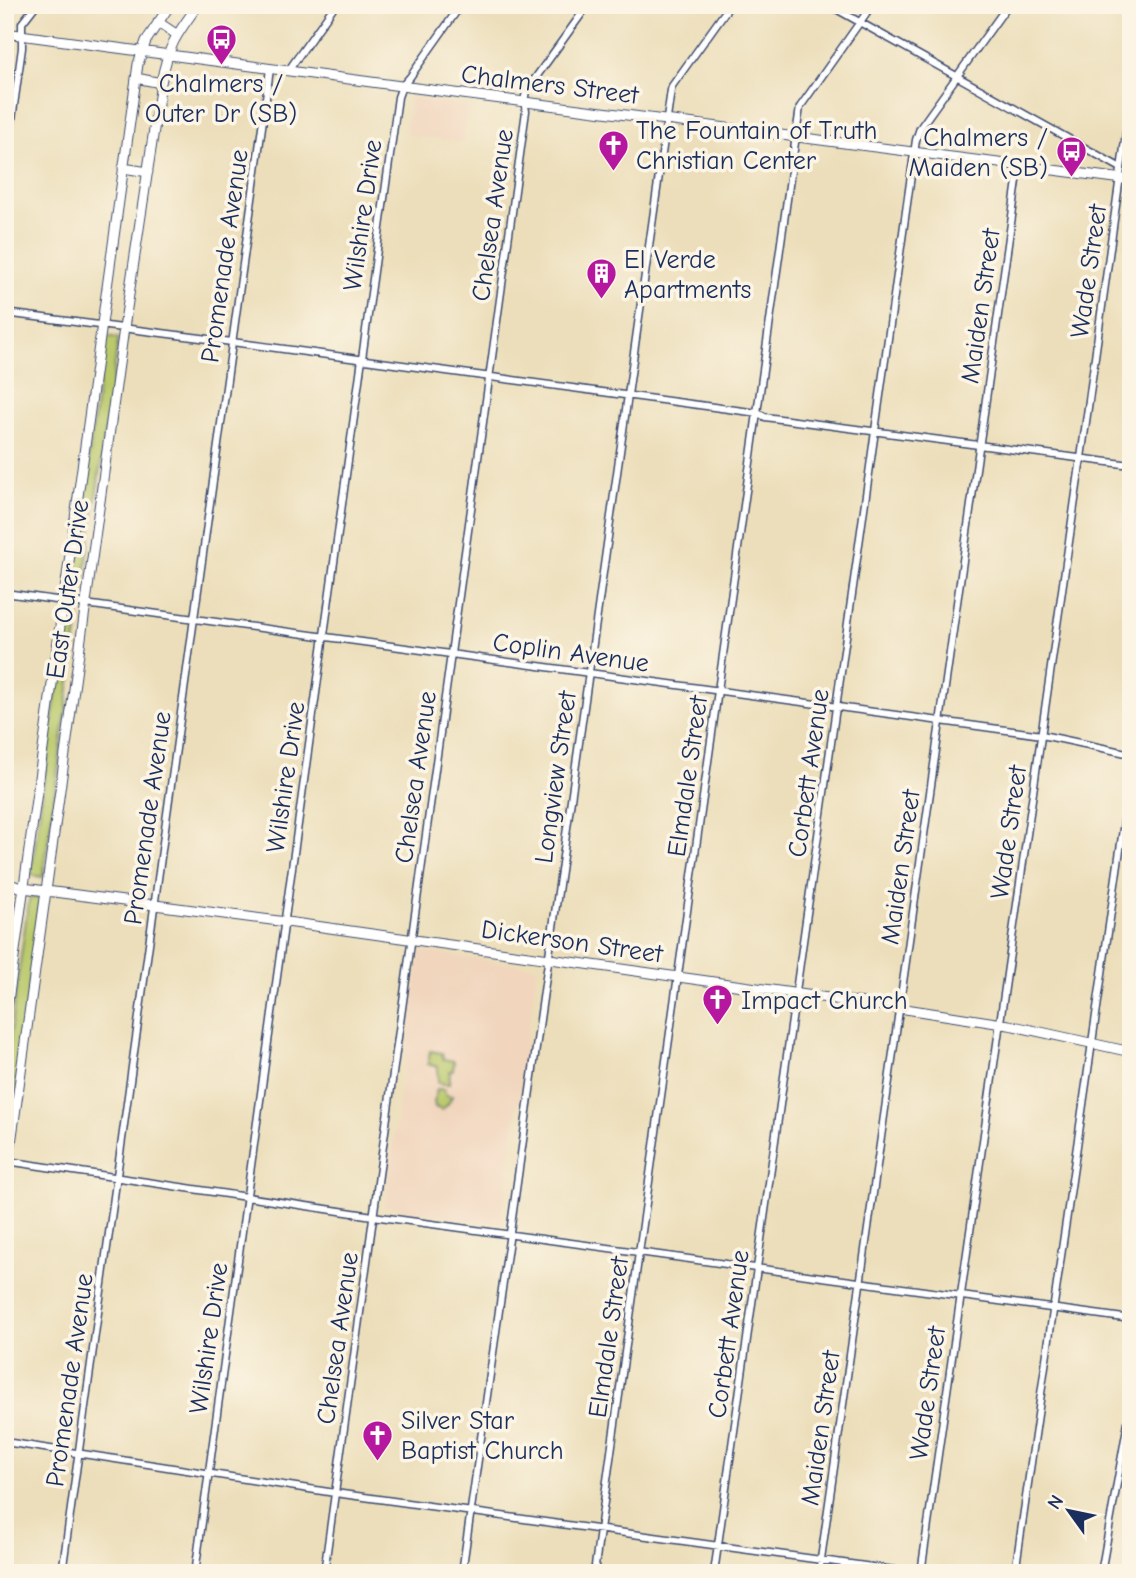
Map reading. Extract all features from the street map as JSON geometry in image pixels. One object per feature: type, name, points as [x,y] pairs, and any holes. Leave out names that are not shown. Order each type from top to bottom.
[{"type":"street","points":[[5,170],[22,48],[22,23],[36,5]]},
{"type":"street","name":"East Outer Drive","points":[[5,1023],[136,78],[146,41],[170,5]]},
{"type":"street","name":"East Outer Drive","points":[[5,1187],[124,328],[161,83],[167,55],[176,34],[198,5]]},
{"type":"street","points":[[288,71],[335,5]]},
{"type":"street","name":"Wilshire Drive","points":[[194,1573],[398,97],[402,86],[461,5]]},
{"type":"street","name":"Chelsea Avenue","points":[[324,1573],[526,111],[524,102],[526,91],[587,5]]},
{"type":"street","name":"Longview Street","points":[[462,1573],[672,86],[730,5]]},
{"type":"street","points":[[829,5],[1121,168]]},
{"type":"street","name":"Elmdale Street","points":[[594,1573],[800,107],[872,5]]},
{"type":"street","name":"Corbett Avenue","points":[[714,1573],[916,141],[920,128],[1008,5]]},
{"type":"street","points":[[158,22],[176,34]]},
{"type":"street","name":"Chalmers Street","points":[[5,33],[1131,180]]},
{"type":"street","name":"Promenade Avenue","points":[[62,1573],[270,69]]},
{"type":"street","points":[[136,78],[161,83]]},
{"type":"street","name":"Wade Street","points":[[918,1573],[1042,735],[1131,97]]},
{"type":"street","name":"Maiden Street","points":[[819,1573],[1019,167]]},
{"type":"street","points":[[123,168],[148,172]]},
{"type":"street","points":[[5,313],[1131,464]]},
{"type":"street","name":"Coplin Avenue","points":[[5,593],[1042,735],[1131,754]]},
{"type":"street","points":[[1015,1573],[1131,774]]},
{"type":"street","name":"Dickerson Street","points":[[5,883],[23,888],[899,1007],[1000,1024],[1131,1052]]},
{"type":"street","points":[[7,1161],[373,1216],[1131,1319]]},
{"type":"street","points":[[1101,1573],[1131,1405]]},
{"type":"street","points":[[5,1442],[335,1493],[918,1573]]},
{"type":"shaded area","points":[[411,97],[468,106],[463,143],[405,134]]},
{"type":"shaded area","points":[[420,951],[537,967],[501,1224],[384,1207]]},
{"type":"green space","points":[[107,336],[118,338],[118,342],[83,589],[79,593],[72,592],[71,588]]},
{"type":"green space","points":[[70,612],[78,613],[79,617],[43,877],[31,875],[67,615]]},
{"type":"green space","points":[[30,897],[41,899],[5,1153],[5,1071]]},
{"type":"green space","points":[[430,1051],[442,1053],[443,1059],[454,1061],[449,1084],[438,1083],[438,1067],[428,1064]]},
{"type":"green space","points":[[437,1089],[445,1090],[445,1095],[452,1096],[442,1110],[435,1107]]},
{"type":"place","name":"Chalmers / Outer Dr (SB)","points":[[221,67]]},
{"type":"place","name":"The Fountain of Truth Christian Center","points":[[613,172]]},
{"type":"place","name":"Chalmers / Maiden (SB)","points":[[1071,179]]},
{"type":"place","name":"El Verde Apartments","points":[[601,301]]},
{"type":"place","name":"Impact Church","points":[[718,1027]]},
{"type":"place","name":"Silver Star Baptist Church","points":[[378,1462]]}]
